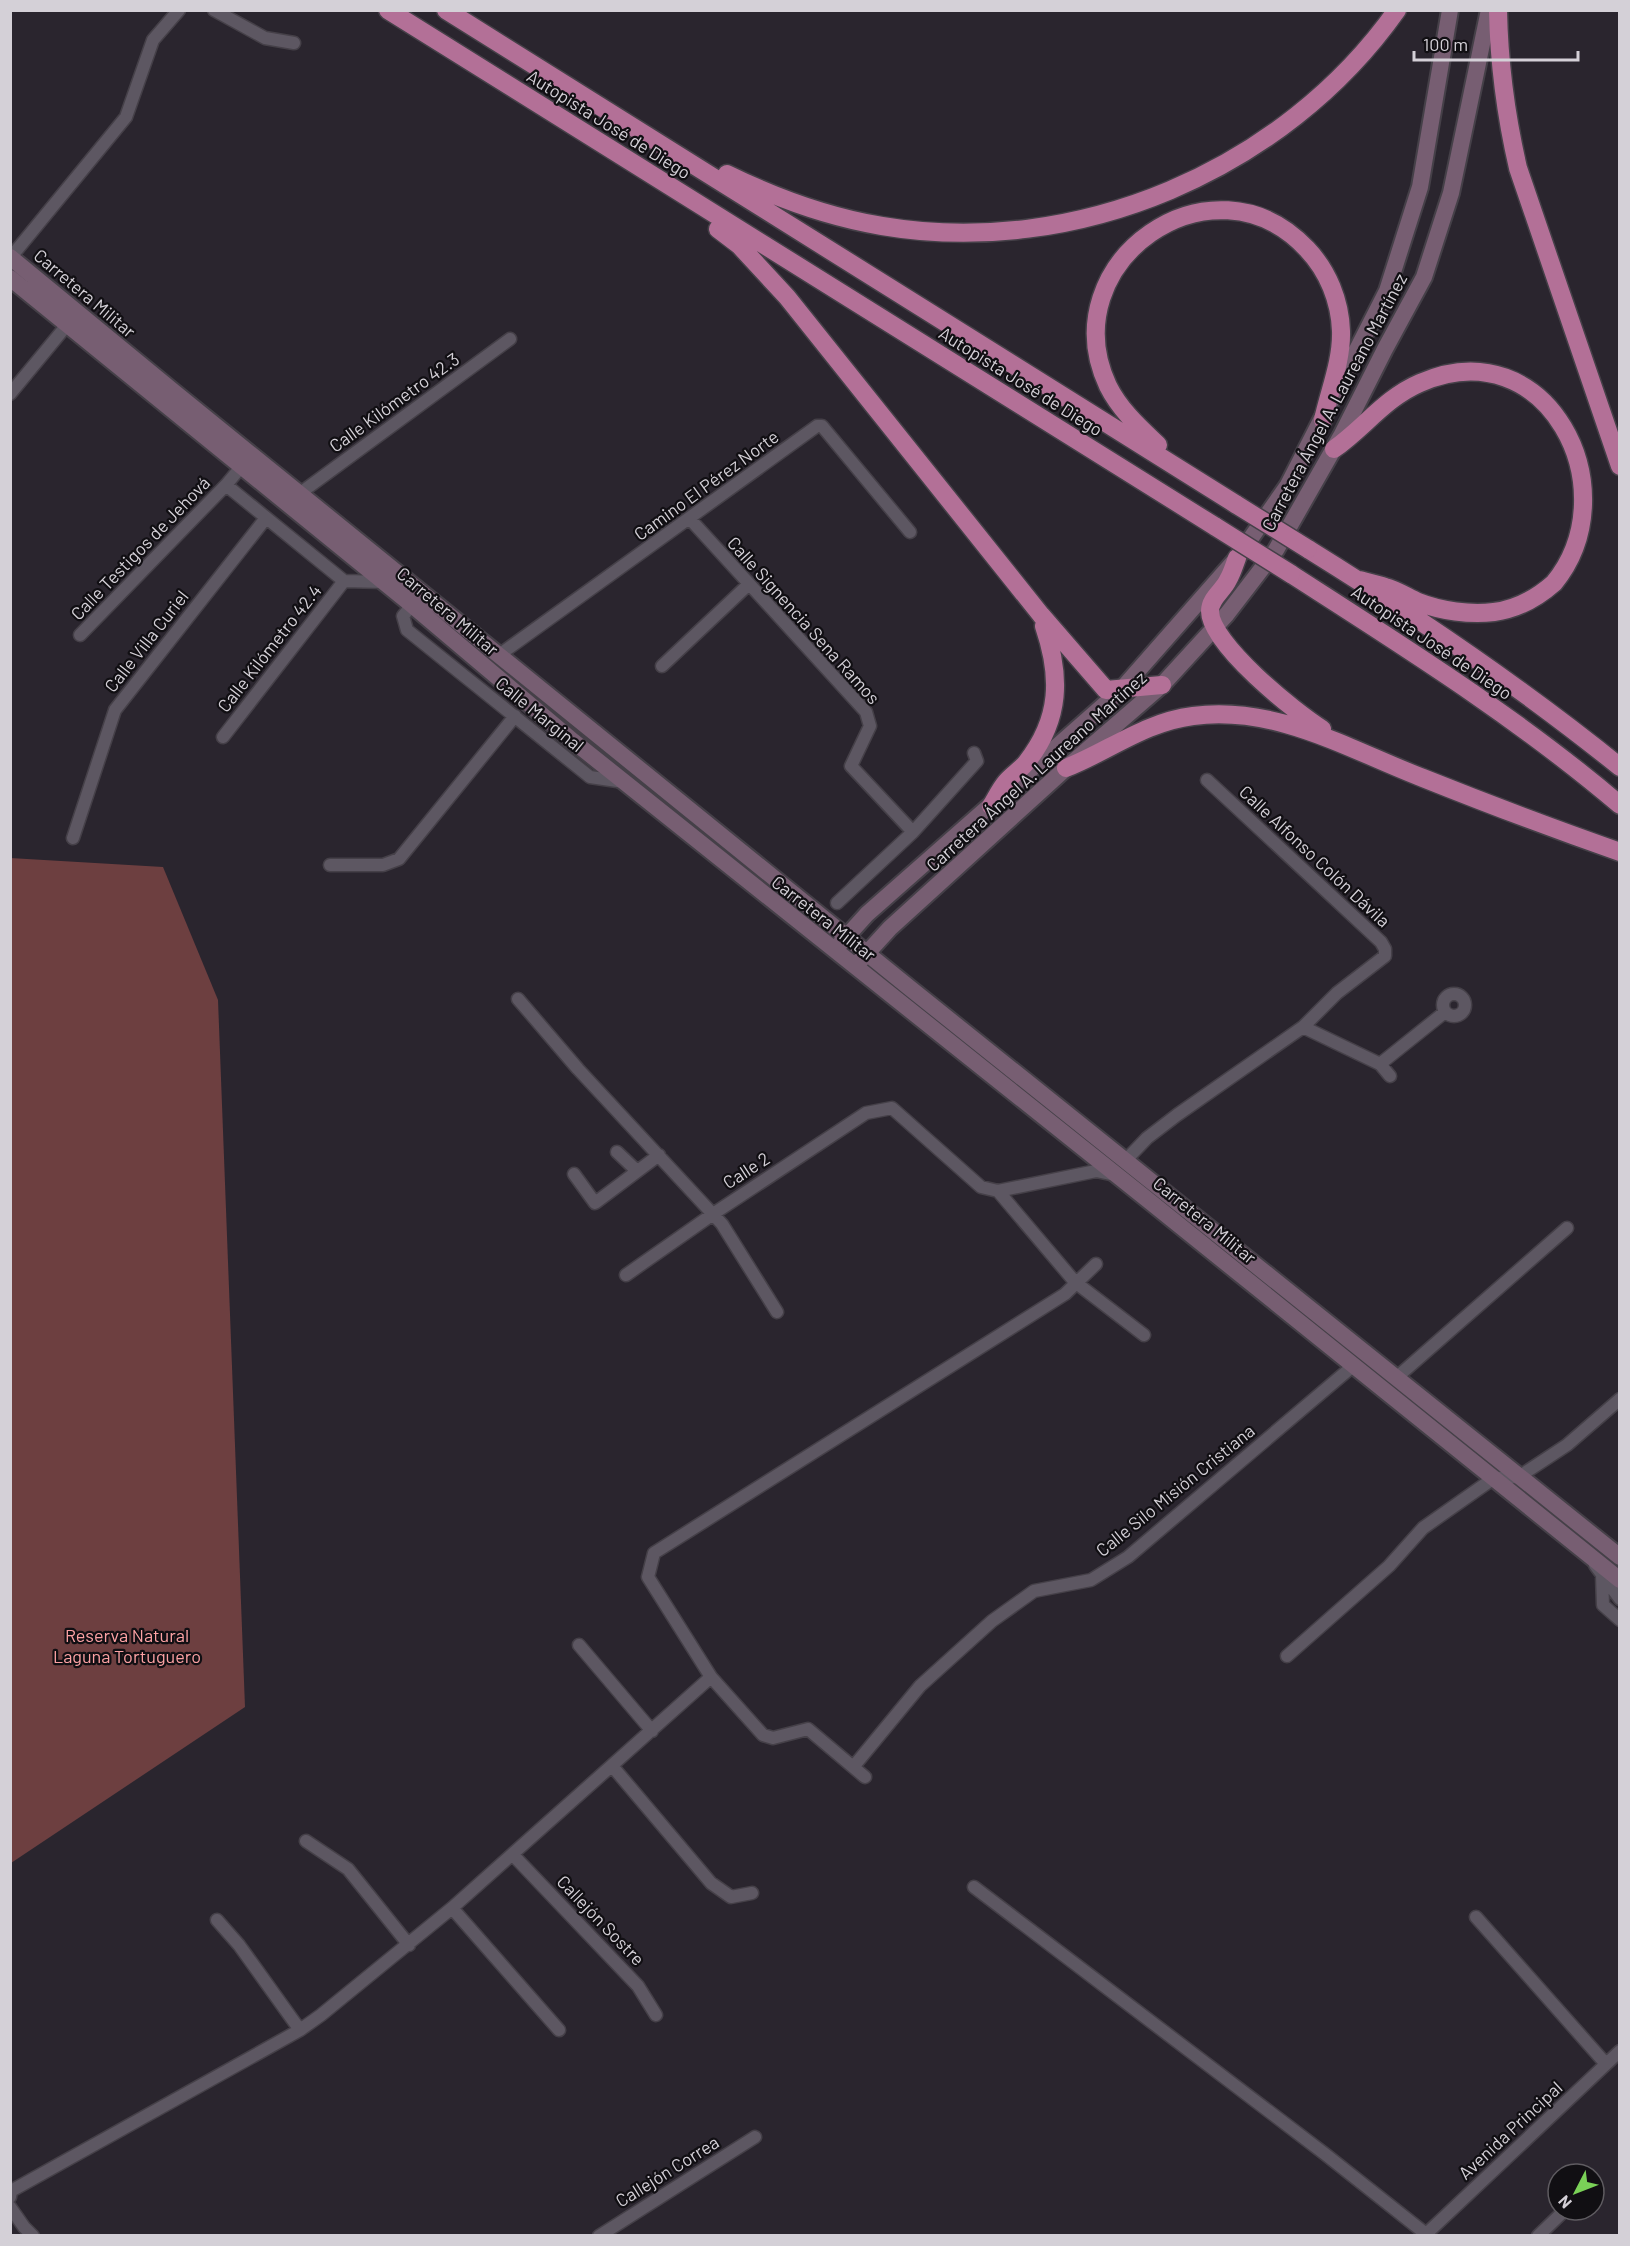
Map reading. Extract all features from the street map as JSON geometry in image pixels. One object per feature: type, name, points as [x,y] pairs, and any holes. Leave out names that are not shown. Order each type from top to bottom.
[{"type":"highway","name":"Autopista José de Diego","points":[[388,10],[1408,649],[1545,745],[1620,805]]},
{"type":"highway","name":"Autopista José de Diego","points":[[446,10],[1359,580],[1496,673],[1620,766]]},
{"type":"highway","points":[[682,158],[720,171],[780,198],[847,219],[882,226],[973,232],[1046,226],[1085,218],[1152,198],[1195,180],[1248,151],[1292,120],[1336,82],[1397,10]]},
{"type":"highway","points":[[1498,10],[1502,85],[1518,168],[1620,466]]},
{"type":"highway","points":[[677,191],[711,224],[739,245],[787,297],[1088,671],[1107,690],[1162,685]]},
{"type":"highway","points":[[1192,477],[1142,430],[1120,405],[1108,386],[1098,345],[1100,307],[1105,288],[1134,245],[1151,231],[1166,223],[1202,211],[1239,212],[1274,223],[1289,232],[1315,257],[1324,270],[1335,298],[1341,334],[1336,368],[1323,420]]},
{"type":"highway","points":[[1334,449],[1350,438],[1388,401],[1421,383],[1458,372],[1495,373],[1528,386],[1559,408],[1579,434],[1592,470],[1593,512],[1586,538],[1560,577],[1525,603],[1495,612],[1455,611],[1435,608],[1386,587],[1359,580]]},
{"type":"highway","points":[[1237,558],[1228,581],[1212,602],[1211,619],[1227,643],[1264,685],[1296,712],[1343,745]]},
{"type":"highway","points":[[991,806],[1005,783],[1033,754],[1051,718],[1056,690],[1054,657],[1041,615]]},
{"type":"highway","points":[[1066,768],[1091,758],[1145,729],[1190,717],[1232,713],[1268,719],[1343,745],[1514,814],[1620,852]]},
{"type":"main road","name":"Carretera Ángel A. Laureano Martínez","points":[[834,951],[867,914],[1121,690],[1237,558],[1288,485],[1387,291],[1417,197],[1450,10]]},
{"type":"main road","name":"Carretera Ángel A. Laureano Martínez","points":[[855,967],[890,928],[1066,768],[1162,685],[1227,614],[1276,550],[1334,449],[1424,278],[1451,194],[1489,10]]},
{"type":"main road","name":"Carretera Militar","points":[[11,257],[299,494],[847,937],[1353,1366],[1620,1580]]},
{"type":"main road","name":"Carretera Militar","points":[[10,278],[384,582],[624,782],[834,951],[1396,1378],[1620,1557]]},
{"type":"street","points":[[11,257],[126,117],[153,40],[179,10]]},
{"type":"street","points":[[214,10],[265,38],[294,43]]},
{"type":"street","points":[[10,394],[68,325]]},
{"type":"street","name":"Calle Kilómetro 42.3","points":[[299,494],[510,339]]},
{"type":"street","name":"Camino El Pérez Norte","points":[[499,655],[817,426],[822,426],[910,532]]},
{"type":"street","name":"Calle Testigos de Jehová","points":[[80,635],[241,467]]},
{"type":"street","points":[[226,485],[344,581],[384,582]]},
{"type":"street","name":"Calle Villa Curiel","points":[[73,838],[115,710],[266,518]]},
{"type":"street","name":"Calle Signencia Sena Ramos","points":[[690,519],[867,712],[870,726],[851,766],[913,832]]},
{"type":"street","name":"Calle Kilómetro 42.4","points":[[223,737],[344,581]]},
{"type":"street","points":[[662,666],[749,584]]},
{"type":"street","name":"Calle Marginal","points":[[412,605],[403,616],[407,630],[590,777],[624,782]]},
{"type":"street","points":[[330,865],[383,865],[399,859],[515,717]]},
{"type":"street","points":[[837,903],[913,832],[977,761],[974,753]]},
{"type":"street","name":"Calle Alfonso Colón Dávila","points":[[1121,1168],[1147,1138],[1303,1027],[1337,993],[1384,956],[1385,949],[1381,942],[1208,780]]},
{"type":"street","points":[[518,999],[578,1069],[722,1224],[777,1312]]},
{"type":"street","points":[[1380,1064],[1445,1012]]},
{"type":"street","points":[[1303,1027],[1380,1064],[1390,1076]]},
{"type":"street","name":"Calle 2","points":[[626,1275],[712,1214],[866,1113],[892,1108],[981,1187],[998,1191]]},
{"type":"street","points":[[617,1152],[637,1171]]},
{"type":"street","points":[[574,1174],[595,1203],[659,1155]]},
{"type":"street","points":[[1121,1168],[998,1191],[1075,1282],[1144,1335]]},
{"type":"street","points":[[1396,1378],[1567,1228]]},
{"type":"street","points":[[865,1777],[808,1729],[773,1738],[763,1735],[711,1677],[648,1577],[654,1553],[1065,1294],[1096,1264]]},
{"type":"street","name":"Calle Silo Misión Cristiana","points":[[854,1766],[920,1686],[992,1621],[1034,1591],[1091,1580],[1128,1557],[1353,1366]]},
{"type":"street","points":[[1287,1656],[1389,1566],[1423,1528],[1494,1478],[1520,1477],[1567,1445],[1620,1399]]},
{"type":"street","points":[[1585,1552],[1620,1599]]},
{"type":"street","points":[[1602,1574],[1603,1605],[1620,1620]]},
{"type":"street","points":[[579,1645],[652,1731]]},
{"type":"street","points":[[10,2197],[11,2191],[300,2030],[409,1945],[613,1767],[711,1677]]},
{"type":"street","points":[[613,1767],[711,1883],[731,1897],[752,1893]]},
{"type":"street","points":[[306,1841],[348,1869],[409,1945]]},
{"type":"street","name":"Callejón Sostre","points":[[513,1855],[638,1986],[656,2015]]},
{"type":"street","points":[[974,1887],[1325,2154],[1425,2235]]},
{"type":"street","points":[[452,1908],[559,2030]]},
{"type":"street","points":[[1476,1917],[1606,2064]]},
{"type":"street","points":[[217,1920],[239,1945],[300,2030]]},
{"type":"street","name":"Avenida Principal","points":[[1425,2235],[1620,2051]]},
{"type":"street","name":"Callejón Correa","points":[[599,2235],[755,2137]]},
{"type":"street","points":[[10,2207],[24,2227],[33,2235]]},
{"type":"street","points":[[1538,2235],[1552,2222]]},
{"type":"green space","name":"Reserva Natural Laguna Tortuguero","points":[[10,858],[163,867],[218,1000],[245,1707],[11,1863]]}]
